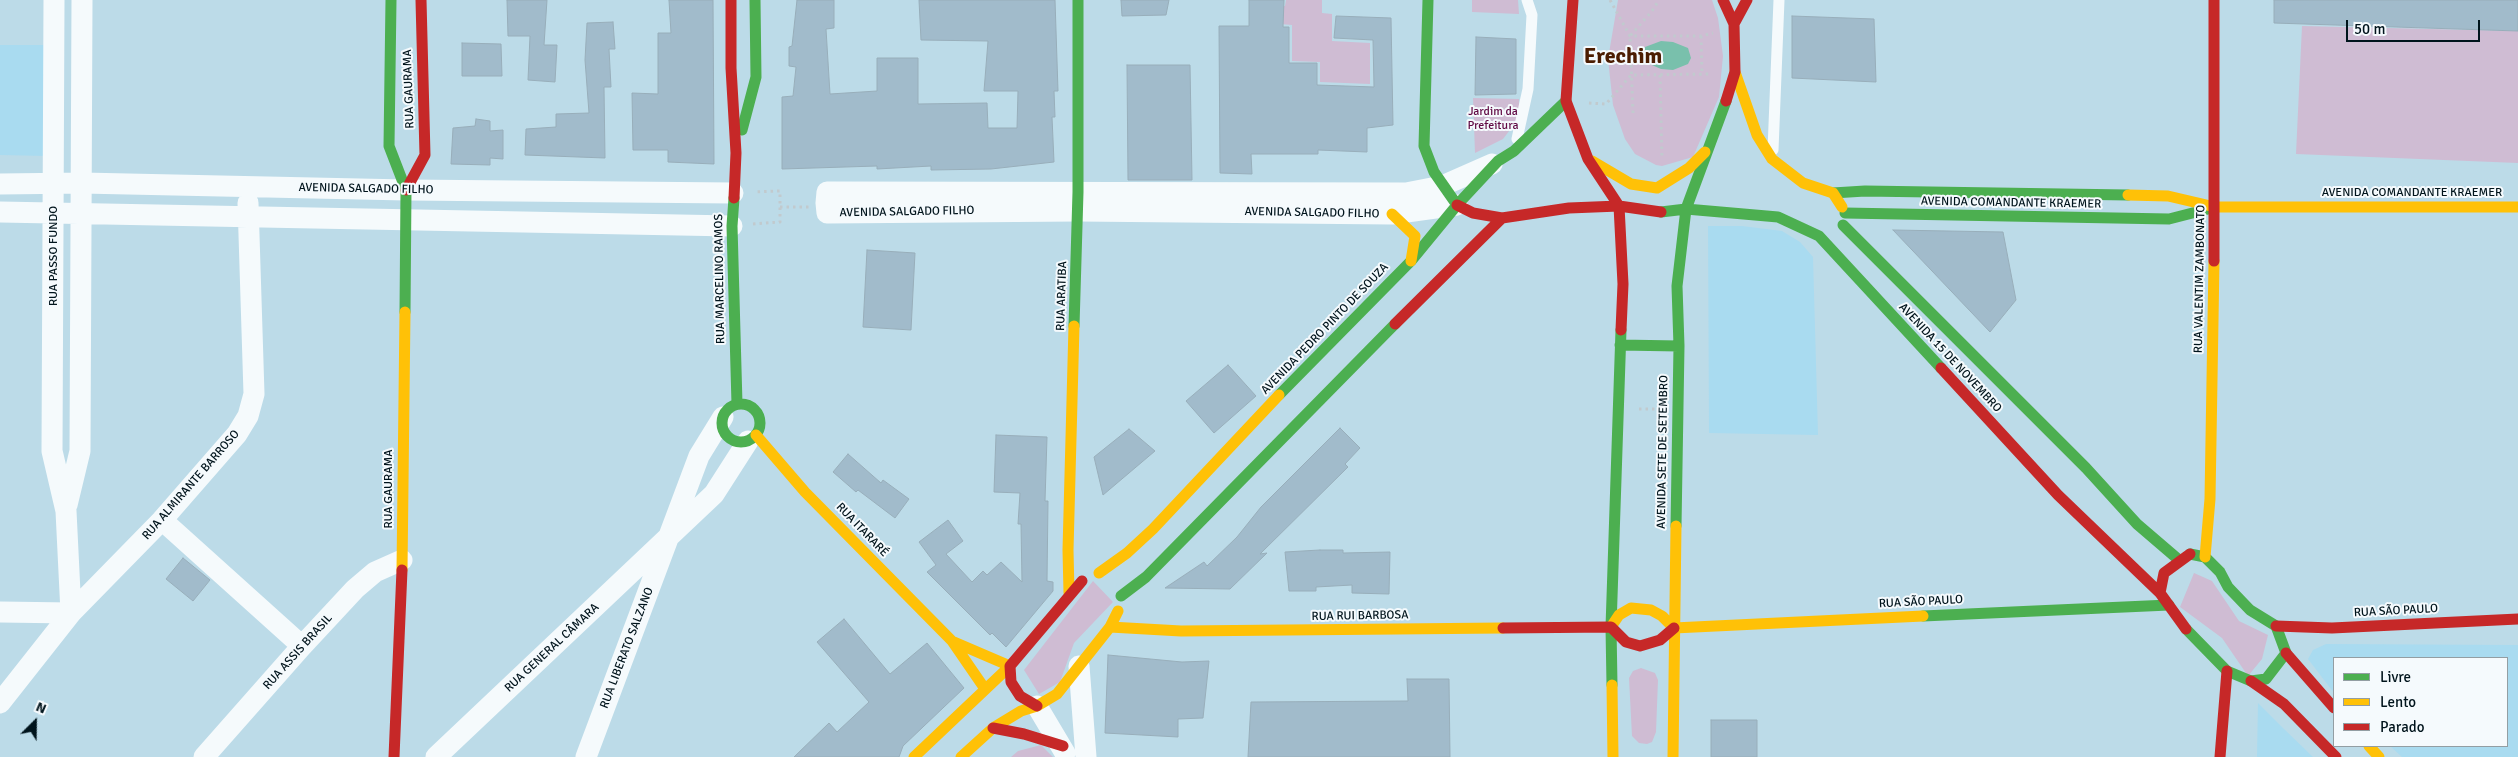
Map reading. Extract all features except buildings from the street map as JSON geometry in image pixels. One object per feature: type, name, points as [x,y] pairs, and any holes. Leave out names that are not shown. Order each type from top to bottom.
[{"type":"main road","name":"RUA GAURAMA","points":[[391,0],[407,49],[425,155],[406,190],[404,220],[402,560],[394,757]]},
{"type":"main road","name":"RUA GAURAMA","points":[[406,190],[389,146],[407,49],[421,0]]},
{"type":"main road","name":"RUA MARCELINO RAMOS","points":[[730,411],[732,226],[736,153],[731,68],[731,0]]},
{"type":"main road","name":"RUA MARCELINO RAMOS","points":[[736,153],[756,77],[755,0]]},
{"type":"main road","name":"RUA ARATIBA","points":[[1069,593],[1068,550],[1078,202],[1078,0]]},
{"type":"main road","points":[[1428,0],[1424,146],[1442,186],[1456,205]]},
{"type":"main road","points":[[1588,159],[1631,184],[1657,188],[1689,168],[1706,151],[1720,123],[1735,72],[1734,24],[1723,0]]},
{"type":"main road","points":[[1734,24],[1747,0]]},
{"type":"main road","name":"RUA VALENTIM ZAMBONATO","points":[[2204,557],[2210,499],[2215,207],[2214,0]]},
{"type":"main road","points":[[1570,3],[1566,101],[1588,159],[1618,206],[1624,284],[1620,345],[1611,628],[1613,757]]},
{"type":"main road","points":[[1735,72],[1757,136],[1772,159],[1803,183],[1833,193],[1845,213],[1843,225],[1834,233],[1819,236]]},
{"type":"main road","name":"AVENIDA PEDRO PINTO DE SOUZA","points":[[914,757],[1010,666],[1069,593],[1086,577],[1099,572],[1127,553],[1153,529],[1287,386],[1411,261],[1456,205],[1566,101]]},
{"type":"main road","name":"AVENIDA SETE DE SETEMBRO","points":[[1673,757],[1679,346],[1677,286],[1686,209],[1706,151]]},
{"type":"main road","name":"AVENIDA COMANDANTE KRAEMER","points":[[1833,193],[1865,191],[2168,196],[2215,207],[2518,207]]},
{"type":"main road","name":"AVENIDA SALGADO FILHO","points":[[1456,205],[1481,215],[1502,218]]},
{"type":"main road","points":[[1117,588],[1146,577],[1302,405],[1502,218],[1569,208],[1618,206]]},
{"type":"main road","name":"AVENIDA 15 DE NOVEMBRO","points":[[1618,206],[1662,212],[1686,209],[1778,217],[1819,236],[2058,495],[2160,593],[2193,638],[2227,671],[2251,681],[2284,704],[2336,757]]},
{"type":"main road","name":"AVENIDA COMANDANTE KRAEMER","points":[[1845,213],[2169,220],[2215,207]]},
{"type":"main road","points":[[1392,214],[1408,227],[1415,236],[1411,261]]},
{"type":"main road","name":"AVENIDA 15 DE NOVEMBRO","points":[[1843,225],[2086,468],[2137,524],[2179,560]]},
{"type":"main road","points":[[1620,345],[1679,346]]},
{"type":"main road","points":[[1287,386],[1302,405]]},
{"type":"main road","points":[[750,405],[758,414],[760,426],[752,438],[742,443],[730,439],[723,429],[730,411],[750,405]]},
{"type":"main road","name":"RUA ITARARÉ","points":[[752,438],[952,641],[985,689]]},
{"type":"main road","points":[[2085,488],[2088,480],[2086,468]]},
{"type":"main road","points":[[2058,495],[2076,500]]},
{"type":"main road","points":[[2102,537],[2106,519],[2116,513],[2124,515],[2137,524]]},
{"type":"main road","points":[[2160,593],[2164,572],[2190,554],[2204,557],[2220,572],[2228,587],[2250,610],[2276,626],[2283,640],[2286,653],[2333,707]]},
{"type":"main road","points":[[961,757],[993,728],[1021,711],[1037,706],[1057,694],[1110,627],[1120,605],[1117,588],[1099,572]]},
{"type":"main road","name":"RUA SÃO PAULO","points":[[1674,628],[2169,605]]},
{"type":"main road","points":[[1631,608],[1651,610],[1662,616],[1674,628],[1660,640],[1640,646],[1626,642],[1611,628],[1619,615],[1631,608]]},
{"type":"main road","name":"RUA SÃO PAULO","points":[[2276,626],[2332,628],[2518,619]]},
{"type":"main road","name":"RUA RUI BARBOSA","points":[[1110,627],[1181,631],[1611,628]]},
{"type":"main road","name":"RUA ITARARÉ","points":[[952,641],[1010,666]]},
{"type":"main road","points":[[2251,681],[2266,679],[2286,653]]},
{"type":"main road","points":[[1010,666],[1011,682],[1020,696],[1037,706]]},
{"type":"main road","points":[[2220,757],[2227,671]]},
{"type":"main road","points":[[993,728],[1024,734],[1065,751]]},
{"type":"main road","points":[[2370,747],[2379,757]]},
{"type":"street","name":"RUA PASSO FUNDO","points":[[54,0],[52,451],[66,511],[71,613]]},
{"type":"street","name":"RUA PASSO FUNDO","points":[[66,511],[80,451],[82,0]]},
{"type":"street","name":"AVENIDA SALGADO FILHO","points":[[1456,205],[1392,214],[1078,202],[827,192],[826,203],[827,213],[1078,202],[1406,193],[1442,186],[1506,156]]},
{"type":"street","name":"AVENIDA SALGADO FILHO","points":[[0,184],[82,182],[406,190],[733,193]]},
{"type":"street","name":"RUA ALMIRANTE BARROSO","points":[[0,704],[71,613],[162,520],[238,434],[248,416],[254,394],[247,186]]},
{"type":"street","points":[[0,212],[732,226]]},
{"type":"street","points":[[668,540],[700,456],[730,411]]},
{"type":"street","name":"RUA GENERAL CÂMARA","points":[[436,757],[638,564],[668,540],[714,494],[752,438]]},
{"type":"street","points":[[52,451],[80,451]]},
{"type":"street","points":[[162,520],[302,646]]},
{"type":"street","name":"RUA LIBERATO SALZANO","points":[[586,757],[668,540]]},
{"type":"street","name":"RUA ASSIS BRASIL","points":[[204,757],[355,589],[376,572],[402,560]]},
{"type":"street","points":[[0,612],[71,613]]},
{"type":"street","points":[[1079,666],[1086,757]]},
{"type":"street","points":[[1037,706],[1065,751]]},
{"type":"lane","points":[[1506,156],[1528,89],[1532,14],[1528,0]]},
{"type":"lane","points":[[1772,159],[1780,0]]},
{"type":"path","points":[[1610,0],[1630,36],[1633,113]]},
{"type":"path","points":[[1630,36],[1659,0]]},
{"type":"path","points":[[1630,36],[1701,36],[1734,24]]},
{"type":"path","points":[[1701,36],[1702,74]]},
{"type":"path","points":[[1566,101],[1606,104],[1631,75],[1735,72]]},
{"type":"path","points":[[1657,188],[1662,166],[1660,75]]},
{"type":"path","points":[[780,191],[780,222]]},
{"type":"path","points":[[780,207],[814,207]]},
{"type":"path","points":[[1619,410],[1678,408]]},
{"type":"shaded area","points":[[1661,41],[1673,42],[1688,48],[1691,58],[1688,64],[1673,70],[1661,69],[1645,62],[1642,53],[1645,47]]},
{"type":"shaded area","points":[[0,45],[45,45],[48,156],[0,155]]},
{"type":"shaded area","points":[[1708,226],[1742,226],[1782,231],[1800,242],[1813,257],[1818,435],[1709,433]]},
{"type":"shaded area","points":[[2326,644],[2518,645],[2518,757],[2402,757],[2391,747],[2508,747],[2508,657],[2333,657],[2333,692],[2308,659],[2313,650]]},
{"type":"shaded area","points":[[2258,703],[2284,729],[2313,757],[2257,757]]},
{"type":"green space","points":[[1286,0],[1322,0],[1322,13],[1332,14],[1332,41],[1370,43],[1370,84],[1320,82],[1320,62],[1292,61],[1292,25],[1268,23],[1268,6],[1285,6]]},
{"type":"green space","points":[[1472,0],[1518,0],[1519,14],[1472,12]]},
{"type":"green space","points":[[1618,0],[1712,0],[1718,18],[1723,56],[1719,97],[1693,157],[1662,166],[1656,165],[1635,154],[1625,139],[1613,105],[1608,59]]},
{"type":"green space","points":[[2302,26],[2518,31],[2518,163],[2296,154]]},
{"type":"green space","name":"Jardim da Prefeitura","points":[[1473,98],[1519,99],[1519,118],[1503,139],[1475,153]]},
{"type":"green space","points":[[2194,573],[2212,581],[2239,621],[2268,635],[2262,659],[2248,676],[2222,638],[2180,607]]},
{"type":"green space","points":[[1093,581],[1113,602],[1074,643],[1060,682],[1039,694],[1024,670]]},
{"type":"green space","points":[[1641,668],[1655,673],[1658,680],[1656,732],[1652,742],[1647,744],[1639,743],[1632,736],[1629,678],[1633,671]]},
{"type":"green space","points":[[1041,745],[1053,757],[1011,757],[1018,751]]},
{"type":"traffic: fast","points":[[391,0],[389,146],[406,190],[405,312]]},
{"type":"traffic: fast","points":[[742,130],[756,77],[755,0]]},
{"type":"traffic: fast","points":[[1074,326],[1078,192],[1078,0]]},
{"type":"traffic: fast","points":[[1428,0],[1424,146],[1434,172],[1457,205]]},
{"type":"traffic: fast","points":[[1279,395],[1411,261],[1457,205],[1498,161],[1514,151],[1566,101]]},
{"type":"traffic: fast","points":[[1676,526],[1679,346],[1677,286],[1686,209],[1726,101]]},
{"type":"traffic: fast","points":[[1833,193],[1865,191],[2128,195]]},
{"type":"traffic: fast","points":[[734,198],[732,226],[737,404]]},
{"type":"traffic: fast","points":[[1845,213],[2169,219],[2212,208]]},
{"type":"traffic: fast","points":[[1661,212],[1686,209],[1778,217],[1819,236],[1941,368]]},
{"type":"traffic: fast","points":[[1843,225],[2086,468],[2137,524],[2179,560]]},
{"type":"traffic: fast","points":[[1121,596],[1146,577],[1395,324]]},
{"type":"traffic: fast","points":[[1612,685],[1611,627],[1621,330]]},
{"type":"traffic: fast","points":[[1620,345],[1679,346]]},
{"type":"traffic: fast","points":[[741,404],[755,409],[760,423],[755,437],[741,442],[727,437],[722,423],[727,409],[741,404]]},
{"type":"traffic: fast","points":[[2186,629],[2227,671],[2251,681],[2266,679],[2286,653],[2276,626],[2250,610],[2228,587],[2220,572],[2205,557],[2190,554]]},
{"type":"traffic: fast","points":[[1923,616],[2169,605]]},
{"type":"traffic: slow","points":[[1735,72],[1757,135],[1772,159],[1803,183],[1833,193],[1842,207]]},
{"type":"traffic: slow","points":[[1592,161],[1631,184],[1657,188],[1689,168],[1705,152]]},
{"type":"traffic: slow","points":[[2128,195],[2168,196],[2215,207],[2518,207]]},
{"type":"traffic: slow","points":[[1392,214],[1415,236],[1411,261]]},
{"type":"traffic: slow","points":[[2205,557],[2210,499],[2214,261]]},
{"type":"traffic: slow","points":[[402,570],[405,312]]},
{"type":"traffic: slow","points":[[1069,593],[1068,550],[1074,326]]},
{"type":"traffic: slow","points":[[1099,573],[1127,553],[1153,529],[1279,395]]},
{"type":"traffic: slow","points":[[756,435],[805,492],[952,641],[985,689]]},
{"type":"traffic: slow","points":[[1673,757],[1676,526]]},
{"type":"traffic: slow","points":[[1611,627],[1619,615],[1631,608],[1651,610],[1662,616],[1674,628]]},
{"type":"traffic: slow","points":[[961,757],[993,728],[1021,711],[1037,706],[1057,694],[1110,627],[1118,611]]},
{"type":"traffic: slow","points":[[1674,628],[1923,616]]},
{"type":"traffic: slow","points":[[1110,627],[1181,631],[1503,628]]},
{"type":"traffic: slow","points":[[914,757],[1010,666],[954,642]]},
{"type":"traffic: slow","points":[[1612,685],[1613,757]]},
{"type":"traffic: slow","points":[[2370,747],[2379,757]]},
{"type":"traffic: jam","points":[[406,190],[425,155],[421,0]]},
{"type":"traffic: jam","points":[[731,0],[731,68],[736,153],[734,198]]},
{"type":"traffic: jam","points":[[1573,0],[1566,101],[1588,159],[1619,206],[1623,284],[1621,330]]},
{"type":"traffic: jam","points":[[1723,0],[1734,24],[1735,72],[1726,101]]},
{"type":"traffic: jam","points":[[1734,24],[1747,0]]},
{"type":"traffic: jam","points":[[2214,0],[2214,261]]},
{"type":"traffic: jam","points":[[1457,205],[1473,213],[1502,218],[1569,208],[1619,206],[1661,212]]},
{"type":"traffic: jam","points":[[1395,324],[1502,218]]},
{"type":"traffic: jam","points":[[1941,368],[2058,495],[2160,593]]},
{"type":"traffic: jam","points":[[2186,629],[2160,593],[2164,573],[2190,554]]},
{"type":"traffic: jam","points":[[394,757],[402,570]]},
{"type":"traffic: jam","points":[[1037,706],[1020,696],[1011,682],[1010,666],[1082,581]]},
{"type":"traffic: jam","points":[[2276,626],[2332,628],[2518,619]]},
{"type":"traffic: jam","points":[[1503,628],[1611,627]]},
{"type":"traffic: jam","points":[[1611,627],[1626,642],[1640,646],[1660,640],[1674,628]]},
{"type":"traffic: jam","points":[[2286,653],[2333,707]]},
{"type":"traffic: jam","points":[[2220,757],[2227,671]]},
{"type":"traffic: jam","points":[[2251,681],[2284,704],[2336,757]]},
{"type":"traffic: jam","points":[[993,728],[1024,734],[1063,746]]},
{"type":"district","name":"Erechim","points":[[1623,57]]}]
